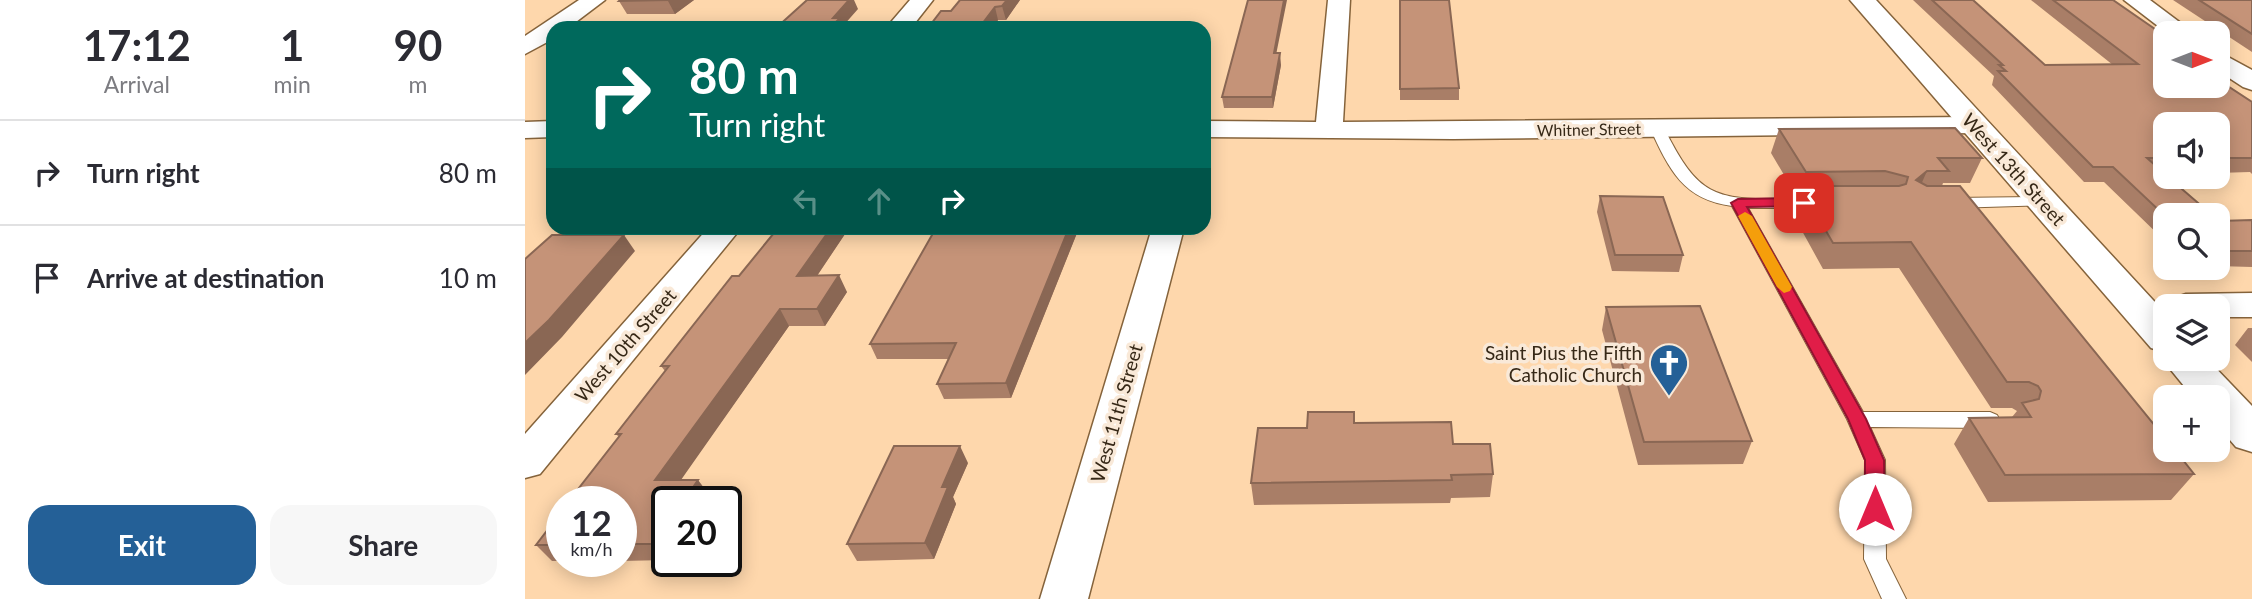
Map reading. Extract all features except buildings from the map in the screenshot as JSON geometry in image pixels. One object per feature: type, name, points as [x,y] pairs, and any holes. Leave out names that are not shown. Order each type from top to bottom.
[{"type":"street","points":[[563,21],[594,0]]},
{"type":"street","points":[[904,21],[922,0]]},
{"type":"street","points":[[1329,129],[1339,0]]},
{"type":"street","name":"West 13th Street","points":[[1862,0],[2043,202],[2151,307]]},
{"type":"street","points":[[2136,0],[2165,21]]},
{"type":"street","points":[[525,47],[546,33]]},
{"type":"street","points":[[2230,67],[2252,82]]},
{"type":"street","name":"Whitner Street","points":[[1211,129],[1974,125]]},
{"type":"street","points":[[525,130],[546,130]]},
{"type":"street","name":"West 10th Street","points":[[525,462],[719,235]]},
{"type":"street","name":"West 11th Street","points":[[1064,599],[1166,235]]},
{"type":"street","points":[[2230,305],[2252,305]]},
{"type":"street","points":[[2194,371],[2252,435]]},
{"type":"lane","points":[[1657,128],[1674,160],[1699,193],[1738,203],[1840,203]]},
{"type":"lane","points":[[1941,204],[2043,202]]},
{"type":"lane","points":[[1738,203],[1857,419],[1875,460],[1875,559],[1894,599]]},
{"type":"lane","points":[[1857,419],[2012,419]]},
{"type":"slow traffic","points":[[1745,216],[1784,287]]},
{"type":"place","name":"Saint Pius the Fifth Catholic Church","points":[[1669,397]]},
{"type":"route","points":[[1804,203],[1738,203],[1857,419],[1875,460],[1875,509]]}]
